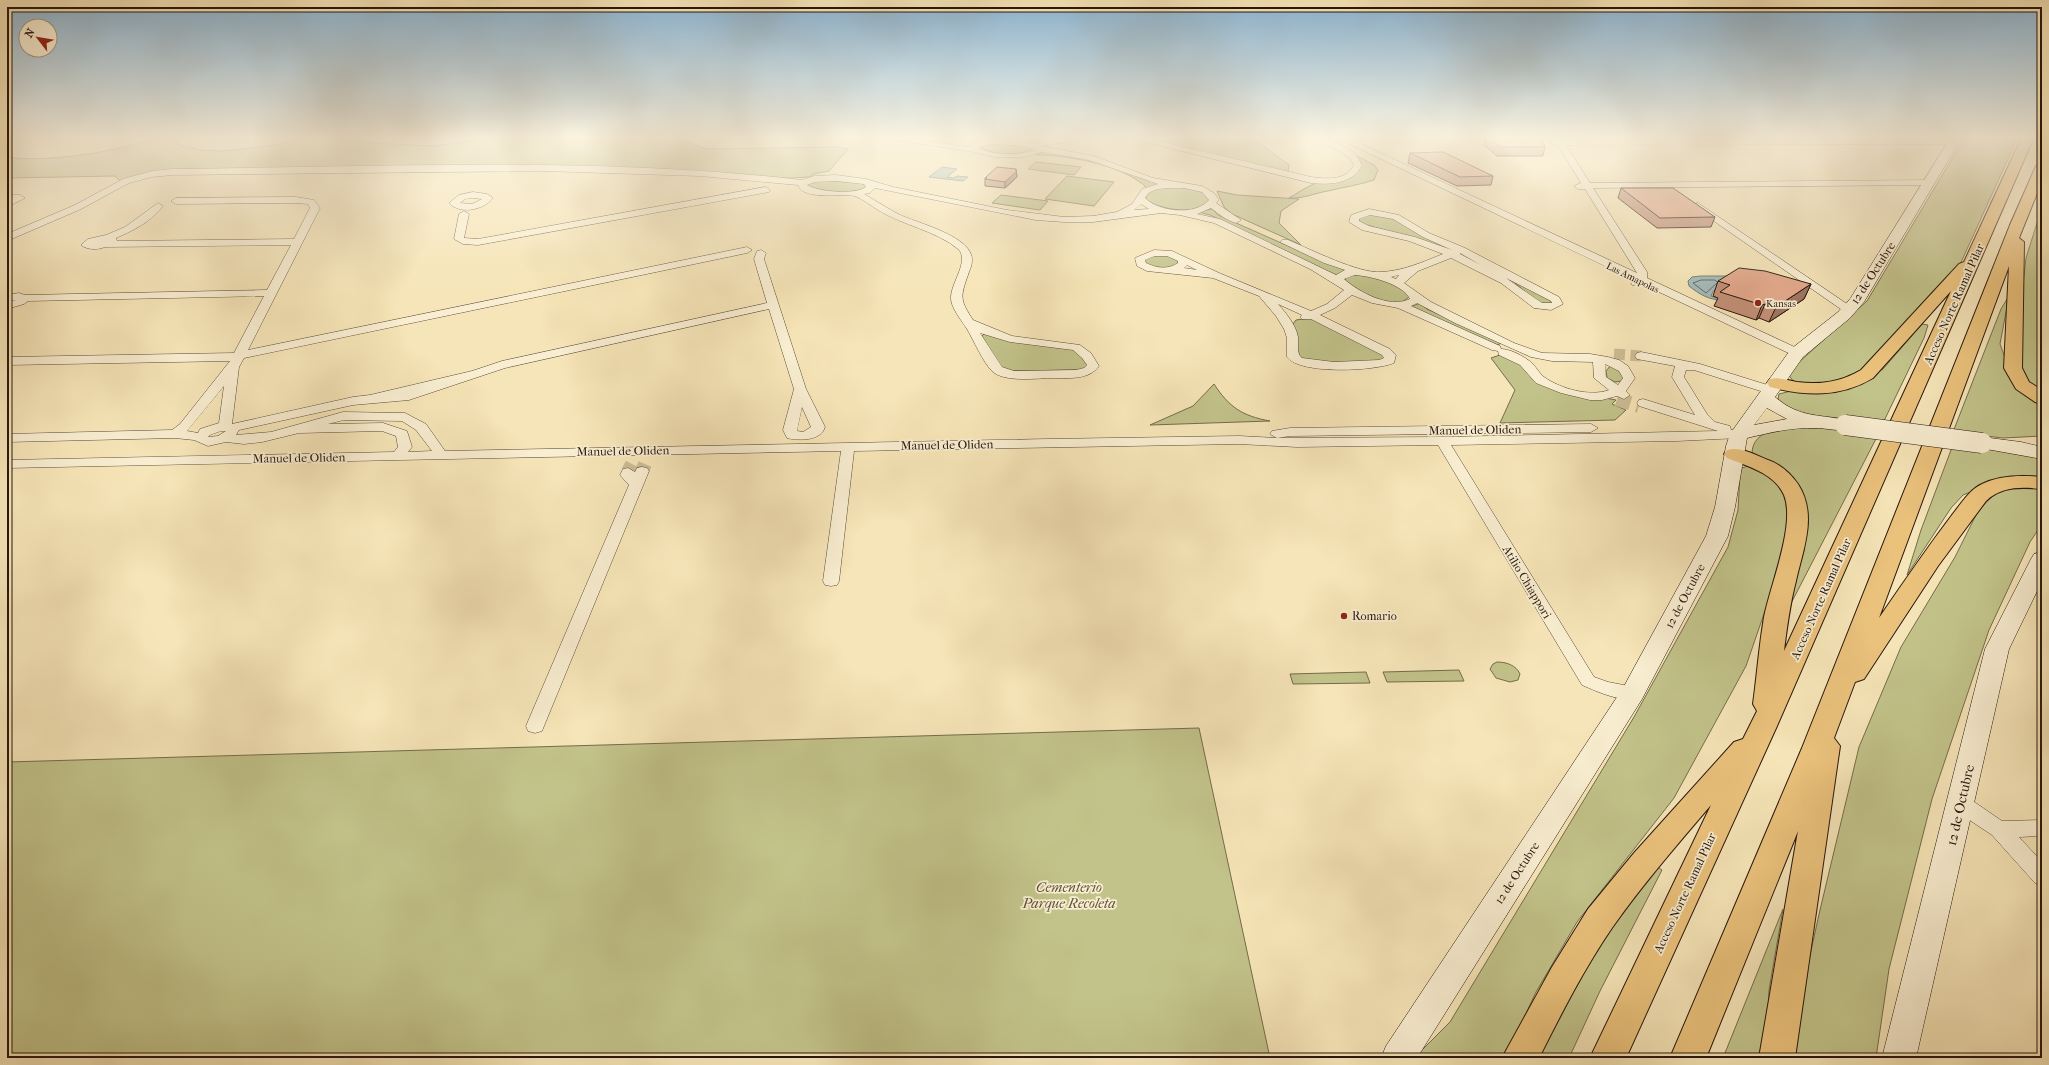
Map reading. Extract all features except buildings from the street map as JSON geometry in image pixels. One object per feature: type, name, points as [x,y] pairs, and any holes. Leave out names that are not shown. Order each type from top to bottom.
[{"type":"highway","name":"Acceso Norte Ramal Pilar","points":[[1608,1058],[1761,729],[2006,187]]},
{"type":"highway","points":[[1688,1058],[1721,982],[1832,707],[2017,225],[2033,187]]},
{"type":"highway","points":[[2017,225],[2013,368],[2022,385],[2042,398]]},
{"type":"highway","points":[[1771,390],[1828,389],[1845,386],[1867,374],[1978,252]]},
{"type":"highway","points":[[1520,1058],[1576,957],[1612,902],[1651,853],[1761,729],[1778,607],[1799,530],[1798,508],[1792,489],[1778,474],[1736,444]]},
{"type":"highway","points":[[1777,1058],[1832,707],[1930,561],[1978,497],[1990,488],[2003,484],[2020,482],[2042,483]]},
{"type":"street","points":[[7,238],[83,204],[115,187]]},
{"type":"street","points":[[464,214],[475,206],[485,202],[488,198],[479,195],[462,197],[454,203],[462,208],[464,214],[459,239],[466,242],[478,242],[702,200],[790,187]]},
{"type":"street","points":[[766,190],[779,190],[795,187]]},
{"type":"street","points":[[809,187],[831,193],[857,194],[896,218],[944,236],[962,248],[967,255],[968,262],[957,290],[956,300],[995,365],[1001,372],[1018,375],[1076,374],[1088,371],[1093,366],[1088,356],[1076,347],[1010,339],[986,332],[970,323]]},
{"type":"street","points":[[1134,187],[1139,189],[1156,187]]},
{"type":"street","points":[[1185,187],[1208,193],[1214,200],[1212,204]]},
{"type":"street","name":"Las Amapolas","points":[[1442,187],[1470,200],[1497,217],[1622,274],[1794,357]]},
{"type":"street","points":[[1680,191],[1757,187]]},
{"type":"street","points":[[1585,189],[1680,191],[1862,187]]},
{"type":"street","name":"12 de Octubre","points":[[1398,1058],[1633,693],[1717,536],[1725,507],[1736,444],[1794,357],[1852,306],[1927,187]]},
{"type":"street","points":[[869,188],[874,204]]},
{"type":"street","points":[[857,194],[869,188],[893,190],[1059,220],[1088,220],[1120,214],[1167,211],[1178,212],[1216,221],[1314,267],[1338,280],[1351,290],[1369,298],[1399,305],[1505,347],[1542,356],[1599,359],[1618,365],[1627,372],[1629,378],[1620,395]]},
{"type":"street","points":[[1139,189],[1148,206],[1167,211]]},
{"type":"street","points":[[1120,214],[1135,206],[1139,189]]},
{"type":"street","points":[[1585,189],[1606,230],[1629,269],[1622,274]]},
{"type":"street","points":[[1585,189],[1616,230],[1642,272],[1638,282]]},
{"type":"street","points":[[1680,191],[1852,306]]},
{"type":"street","points":[[7,198],[20,198],[7,204]]},
{"type":"street","points":[[175,434],[185,427],[236,362],[298,242],[315,208],[315,205],[311,202],[285,199],[166,201],[151,214],[107,241],[298,242]]},
{"type":"street","points":[[1178,212],[1199,210],[1212,204]]},
{"type":"street","points":[[1212,204],[1224,214],[1328,261],[1378,276],[1398,284],[1430,306],[1505,347],[1529,366],[1534,375],[1552,386],[1576,393],[1604,396],[1620,395]]},
{"type":"street","points":[[458,206],[475,206]]},
{"type":"street","points":[[1456,252],[1410,224],[1391,215],[1369,212],[1354,217],[1354,222],[1360,226],[1413,239],[1456,252],[1556,299],[1558,304],[1549,307],[1532,304],[1508,282],[1456,252]]},
{"type":"street","points":[[1606,230],[1616,230]]},
{"type":"street","points":[[7,361],[220,358],[236,362],[747,250],[748,247],[754,245],[767,249],[759,259],[800,389]]},
{"type":"street","points":[[1215,275],[1156,270],[1144,266],[1139,261],[1140,258],[1148,254],[1161,252],[1174,254],[1215,275],[1238,283],[1312,315],[1386,352],[1390,355],[1390,360],[1381,364],[1358,365],[1317,365],[1302,363],[1293,357],[1293,336],[1285,321],[1264,295]]},
{"type":"street","points":[[1378,276],[1414,269],[1456,252]]},
{"type":"street","points":[[1170,270],[1181,267],[1184,264],[1183,259]]},
{"type":"street","points":[[1398,284],[1403,277],[1414,269]]},
{"type":"street","points":[[1338,280],[1339,277],[1348,273],[1364,273]]},
{"type":"street","points":[[1285,321],[1312,315],[1331,306],[1351,290]]},
{"type":"street","points":[[7,298],[19,296],[24,298],[271,293]]},
{"type":"street","points":[[1399,305],[1411,304],[1415,300],[1415,297]]},
{"type":"street","points":[[7,306],[20,302],[24,298]]},
{"type":"street","points":[[1331,306],[1369,298]]},
{"type":"street","points":[[7,438],[175,434],[200,437],[209,430],[228,431],[353,401],[409,396],[502,365],[740,310],[773,305]]},
{"type":"street","points":[[1599,359],[1615,355]]},
{"type":"street","points":[[1529,366],[1530,361],[1542,356]]},
{"type":"street","points":[[1640,356],[1687,365],[1771,390],[1772,404],[1785,412],[1815,422]]},
{"type":"street","points":[[1599,359],[1600,378],[1620,395]]},
{"type":"street","points":[[228,431],[236,362]]},
{"type":"street","points":[[1687,365],[1680,368],[1678,377],[1711,430]]},
{"type":"street","points":[[1641,405],[1696,421],[1711,430]]},
{"type":"street","points":[[228,431],[253,440],[270,438],[343,416],[404,417],[421,427],[441,455]]},
{"type":"street","points":[[1736,444],[1788,424],[1815,422],[2021,448],[2042,453]]},
{"type":"street","points":[[298,429],[383,427],[393,429],[402,434],[405,447],[398,456]]},
{"type":"street","name":"Manuel de Oliden","points":[[1239,440],[1290,432],[1670,427],[1711,430],[1736,444]]},
{"type":"street","name":"Manuel de Oliden","points":[[7,464],[1239,440],[1297,443],[1677,437],[1711,430]]},
{"type":"street","name":"Atilio Chiappori","points":[[1442,441],[1588,681],[1605,688],[1633,693]]},
{"type":"street","points":[[2021,448],[2042,446]]},
{"type":"street","points":[[831,581],[848,447]]},
{"type":"street","points":[[535,726],[644,451]]},
{"type":"street","name":"12 de Octubre","points":[[1899,1058],[1997,649],[2042,559]]},
{"type":"street","points":[[1960,803],[1999,829],[2042,877]]},
{"type":"street","points":[[1999,829],[2042,828]]},
{"type":"green space","points":[[810,187],[868,187],[860,190],[845,192],[823,190]]},
{"type":"green space","points":[[1057,187],[1110,187],[1094,206],[1045,199]]},
{"type":"green space","points":[[1163,187],[1194,189],[1205,194],[1209,199],[1205,205],[1199,208],[1180,210],[1169,209],[1152,203],[1146,199],[1146,196],[1154,189]]},
{"type":"green space","points":[[1308,187],[1349,187],[1304,197],[1289,198]]},
{"type":"green space","points":[[1935,187],[1995,187],[1958,269],[1866,370],[1824,384],[1801,384],[1792,380],[1788,372],[1867,301]]},
{"type":"green space","points":[[1217,191],[1237,195],[1299,199],[1281,211],[1279,223],[1301,245],[1232,214],[1224,207]]},
{"type":"green space","points":[[1001,195],[1048,201],[1040,210],[992,203]]},
{"type":"green space","points":[[2042,207],[2042,394],[2022,377],[2020,311],[2026,258]]},
{"type":"green space","points":[[1212,209],[1218,215],[1331,265],[1349,271],[1336,275],[1210,215],[1198,212]]},
{"type":"green space","points":[[1366,213],[1386,215],[1453,250],[1360,223],[1358,219]]},
{"type":"green space","points":[[1460,253],[1555,303],[1541,304],[1514,282],[1459,254]]},
{"type":"green space","points":[[1161,254],[1177,258],[1179,263],[1175,266],[1167,268],[1158,268],[1145,264],[1144,259]]},
{"type":"green space","points":[[1350,275],[1374,277],[1396,286],[1410,295],[1404,301],[1397,303],[1380,300],[1347,284],[1345,278]]},
{"type":"green space","points":[[2009,296],[2000,344],[2013,380],[2042,401],[2042,436],[2003,438],[1953,432],[2001,309]]},
{"type":"green space","points":[[1420,303],[1427,309],[1502,343],[1497,345],[1410,307]]},
{"type":"green space","points":[[1310,318],[1385,354],[1386,357],[1383,361],[1311,363],[1300,359],[1292,325],[1296,320]]},
{"type":"green space","points":[[1922,324],[1928,325],[1924,338],[1883,423],[1810,415],[1793,411],[1778,399],[1779,394],[1791,391],[1810,392],[1866,380],[1883,369]]},
{"type":"green space","points":[[984,334],[1076,350],[1088,366],[1084,369],[1076,370],[1012,371],[1001,367],[982,336]]},
{"type":"green space","points":[[1503,354],[1524,367],[1532,378],[1553,388],[1616,400],[1612,404],[1626,410],[1615,420],[1500,423],[1515,390],[1491,358]]},
{"type":"green space","points":[[1611,365],[1626,376],[1622,381],[1615,382],[1607,378],[1606,371]]},
{"type":"green space","points":[[1214,384],[1225,399],[1237,409],[1260,419],[1270,421],[1150,425],[1193,406]]},
{"type":"green space","points":[[1825,428],[1879,433],[1784,617],[1804,551],[1806,516],[1761,460],[1752,452],[1754,444],[1763,435],[1777,430]]},
{"type":"green space","points":[[1954,442],[2042,456],[2042,479],[2007,477],[1963,495],[1951,508],[1907,575],[1921,530]]},
{"type":"green space","points":[[1748,466],[1764,471],[1786,490],[1790,508],[1788,544],[1746,666],[1674,798],[1577,922],[1536,992],[1505,1058],[1414,1058],[1450,1022],[1634,717],[1728,547],[1738,510],[1740,474],[1742,468]]},
{"type":"green space","points":[[2016,487],[2042,488],[2042,524],[2030,542],[1989,630],[1932,799],[1889,969],[1876,1058],[1790,1058],[1789,1050],[1820,910],[1859,747],[1901,647],[1955,557],[1977,513],[1992,496],[2002,489]]},
{"type":"green space","points":[[1497,662],[1507,663],[1516,668],[1520,674],[1518,680],[1510,682],[1496,678],[1490,669],[1493,664]]},
{"type":"green space","points":[[1459,670],[1464,681],[1387,682],[1383,672]]},
{"type":"green space","points":[[1366,672],[1370,683],[1293,684],[1290,674]]},
{"type":"green space","name":"Cementerio Parque Recoleta","points":[[1199,728],[1270,1058],[7,1058],[7,762]]},
{"type":"green space","points":[[1655,865],[1662,870],[1600,991],[1569,1058],[1539,1058],[1599,944]]},
{"type":"green space","points":[[1783,909],[1769,990],[1767,1058],[1723,1058]]},
{"type":"water","points":[[1741,276],[1723,283],[1716,288],[1711,296],[1722,300],[1704,296],[1689,286],[1688,281],[1692,277]]},
{"type":"tunnel","points":[[1614,354],[1641,356]]},
{"type":"tunnel","points":[[1617,399],[1639,406]]},
{"type":"tunnel","points":[[628,472],[632,464]]},
{"type":"tunnel","points":[[642,471],[645,464]]},
{"type":"place","name":"Kansas","points":[[1758,303]]},
{"type":"place","name":"Romario","points":[[1344,616]]}]
